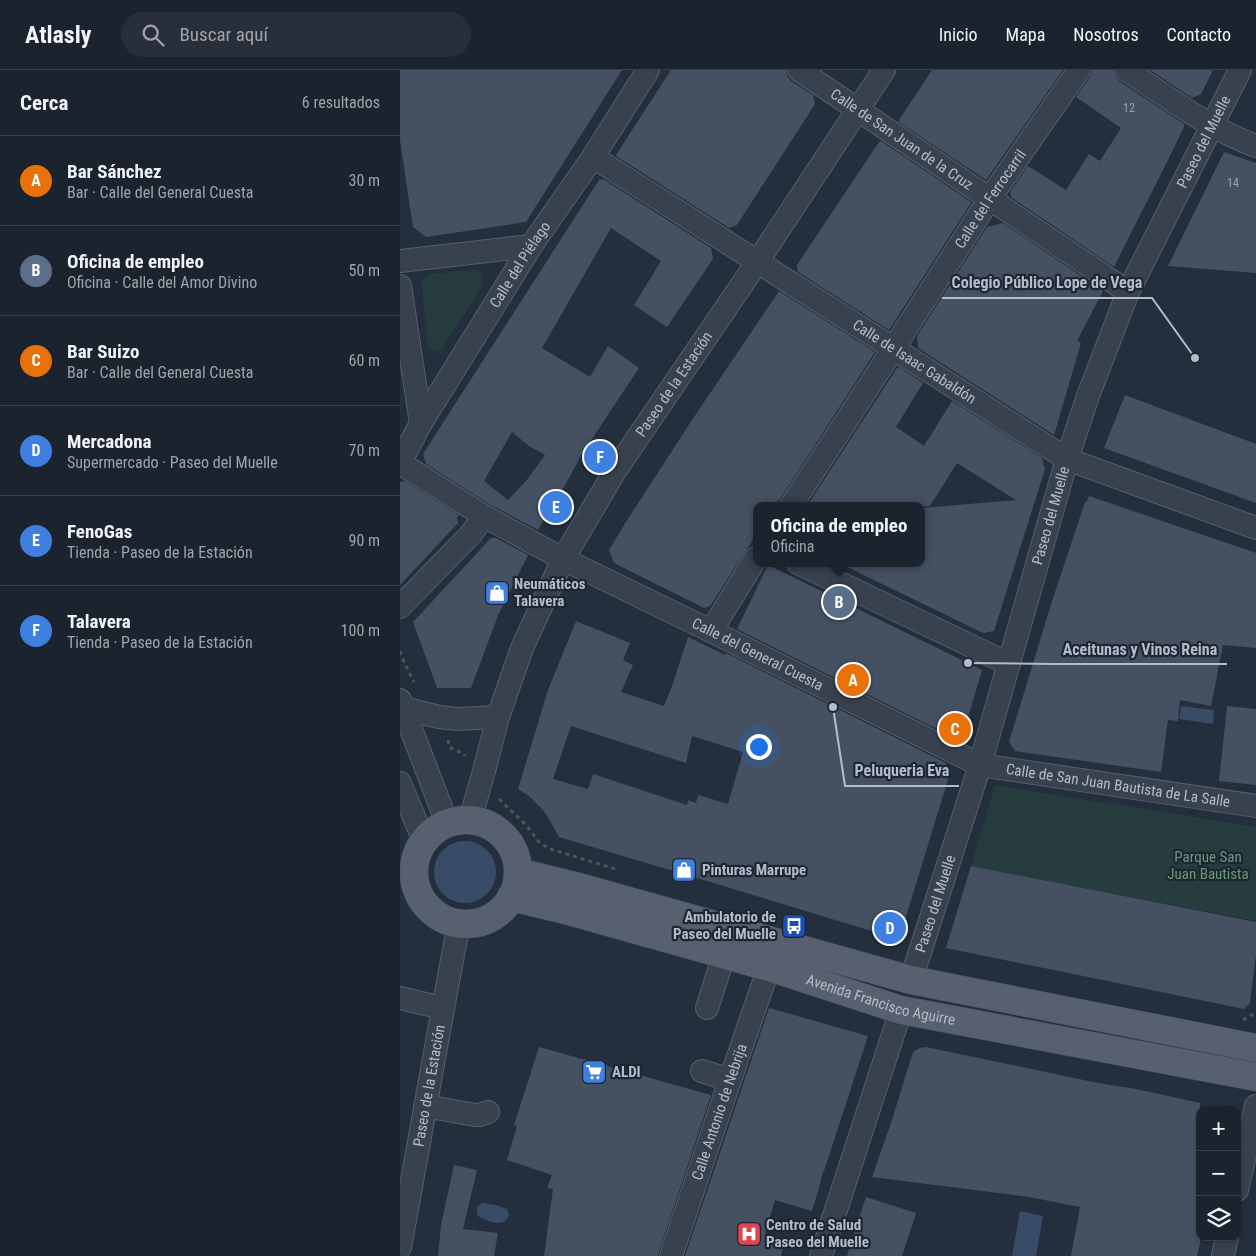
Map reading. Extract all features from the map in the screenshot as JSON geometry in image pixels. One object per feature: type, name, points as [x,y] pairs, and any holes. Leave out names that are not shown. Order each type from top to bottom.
[{"type":"main road","points":[[459,822],[482,823],[490,826],[504,837],[515,855],[515,884],[500,911],[489,918],[472,924],[459,924],[443,919],[430,910],[407,880],[414,867],[414,845],[438,828],[459,822]]},
{"type":"main road","name":"Avenida Francisco Aguirre","points":[[515,884],[575,886],[911,980],[1256,1048]]},
{"type":"main road","name":"Avenida Francisco Aguirre","points":[[515,884],[569,911],[769,967],[901,1010],[1256,1077]]},
{"type":"street","name":"Calle del Piélago","points":[[400,463],[421,424],[531,246],[593,157],[648,70]]},
{"type":"street","name":"Calle de San Juan de la Cruz","points":[[799,70],[1128,292]]},
{"type":"street","name":"Paseo de la Estación","points":[[459,822],[522,648],[563,559],[615,471],[758,261],[884,70]]},
{"type":"street","name":"Calle del Ferrocarril","points":[[794,502],[990,198],[1078,70]]},
{"type":"street","points":[[1126,70],[1212,126],[1238,140],[1256,146]]},
{"type":"street","name":"Paseo del Muelle","points":[[911,980],[980,765],[1088,396],[1128,292],[1240,70]]},
{"type":"street","name":"Calle de Isaac Gabaldón","points":[[593,157],[1068,459],[1256,528]]},
{"type":"street","points":[[400,262],[531,246]]},
{"type":"street","points":[[400,286],[421,424]]},
{"type":"street","name":"Calle del General Cuesta","points":[[400,463],[484,516],[563,559],[980,765]]},
{"type":"street","points":[[400,607],[471,534],[484,516]]},
{"type":"street","points":[[711,631],[753,563]]},
{"type":"street","points":[[806,567],[1010,664]]},
{"type":"street","points":[[407,698],[439,717],[457,719],[498,717]]},
{"type":"street","points":[[407,698],[459,822]]},
{"type":"street","name":"Calle de San Juan Bautista de La Salle","points":[[980,765],[1256,806]]},
{"type":"street","points":[[400,783],[414,845]]},
{"type":"street","name":"Paseo de la Estación","points":[[400,1247],[442,1008],[459,924]]},
{"type":"street","points":[[707,1008],[724,955]]},
{"type":"street","name":"Calle Antonio de Nebrija","points":[[671,1256],[769,967]]},
{"type":"street","points":[[400,998],[442,1008]]},
{"type":"street","points":[[821,1256],[901,1010]]},
{"type":"street","points":[[702,1071],[730,1080]]},
{"type":"street","points":[[425,1106],[474,1115],[488,1112]]},
{"type":"street","points":[[1241,1172],[1256,1106]]},
{"type":"street","points":[[1223,1256],[1226,1241]]},
{"type":"path","points":[[400,651],[405,664],[407,698]]},
{"type":"path","points":[[448,734],[449,747],[464,754],[467,759]]},
{"type":"path","points":[[497,792],[499,799],[526,825],[539,842],[550,849],[624,872]]},
{"type":"green space","points":[[477,270],[482,276],[480,289],[442,349],[435,352],[428,346],[422,286],[423,279],[429,274]]},
{"type":"green space","name":"Parque San Juan Bautista","points":[[995,785],[1256,827],[1256,921],[971,866]]},
{"type":"water","points":[[1181,706],[1214,710],[1213,724],[1179,719]]},
{"type":"water","points":[[465,841],[477,844],[487,850],[493,860],[496,872],[493,884],[487,894],[477,900],[465,903],[453,900],[443,894],[437,884],[434,872],[437,860],[443,850],[453,844]]},
{"type":"water","points":[[483,1203],[507,1209],[509,1215],[507,1219],[504,1222],[495,1223],[478,1216],[477,1208]]},
{"type":"water","points":[[1020,1211],[1043,1216],[1036,1256],[1012,1256]]},
{"type":"building","points":[[400,70],[622,70],[526,222],[426,237],[413,227],[400,140]]},
{"type":"building","points":[[671,70],[786,70],[787,76],[791,81],[813,95],[815,104],[737,225],[729,228],[616,156]]},
{"type":"building","points":[[932,70],[1063,70],[986,180],[899,122]]},
{"type":"building","points":[[1092,70],[1113,70],[1119,81],[1184,124],[1114,267],[1011,197],[1010,192],[1028,166],[1066,190],[1089,154],[1100,161],[1121,128],[1076,97],[1090,77]]},
{"type":"building","points":[[1150,70],[1213,70],[1201,94],[1192,98]]},
{"type":"building","points":[[881,141],[971,202],[889,330],[798,272],[797,265]]},
{"type":"building","points":[[1224,152],[1256,163],[1256,273],[1168,266]]},
{"type":"building","points":[[603,179],[711,248],[713,259],[667,327],[634,305],[661,261],[611,228],[542,348],[590,377],[608,346],[639,368],[582,454],[538,530],[491,505],[426,464],[423,454],[599,180]],"holes":[[[512,432],[529,446],[545,455],[526,481],[508,500],[484,481]]]},
{"type":"building","points":[[1003,223],[1103,291],[1077,341],[1081,343],[1054,435],[918,348],[917,336],[987,227]]},
{"type":"building","points":[[779,291],[875,352],[779,501],[753,502],[753,540],[710,606],[704,608],[614,563],[609,550],[690,423]]},
{"type":"building","points":[[899,367],[923,383],[896,427],[924,446],[952,401],[1042,458],[1045,469],[994,631],[983,633],[847,567],[925,567],[925,508],[1016,500],[957,463],[930,506],[925,506],[925,502],[810,502]]},
{"type":"building","points":[[1125,395],[1256,444],[1256,503],[1104,448]]},
{"type":"building","points":[[405,481],[459,515],[457,518],[458,523],[400,585],[400,482]]},
{"type":"building","points":[[1089,496],[1256,553],[1256,648],[1223,645],[1211,706],[1180,700],[1178,721],[1168,720],[1161,772],[1015,751],[1009,742],[1053,598],[1085,502]]},
{"type":"building","points":[[491,538],[496,538],[528,555],[499,613],[471,688],[437,688],[413,622]]},
{"type":"building","points":[[767,567],[772,567],[982,670],[965,728],[939,730],[737,629]]},
{"type":"building","points":[[576,621],[630,643],[623,660],[633,665],[621,692],[664,706],[688,637],[725,655],[726,653],[946,763],[950,773],[904,923],[878,933],[559,837],[543,810],[529,796],[518,789],[548,690]],"holes":[[[571,726],[686,763],[692,736],[743,752],[728,804],[698,795],[696,803],[688,800],[687,805],[593,774],[588,789],[553,779]]]},
{"type":"building","points":[[1227,706],[1256,709],[1256,785],[1219,781]]},
{"type":"building","points":[[971,866],[1256,922],[1256,955],[1250,1003],[1244,1009],[946,948]]},
{"type":"building","points":[[769,1008],[868,1036],[823,1171],[812,1211],[775,1200],[765,1234],[785,1240],[781,1256],[685,1256]]},
{"type":"building","points":[[539,1047],[711,1095],[658,1256],[544,1256],[553,1189],[547,1188],[552,1175],[507,1160],[517,1126],[514,1125]]},
{"type":"building","points":[[926,1047],[1200,1103],[1200,1106],[1196,1106],[1196,1241],[1200,1241],[1197,1256],[1071,1256],[1080,1207],[1029,1197],[872,1177],[911,1058],[914,1051]]},
{"type":"building","points":[[454,1165],[477,1170],[463,1229],[498,1233],[494,1256],[438,1256],[441,1225]]},
{"type":"building","points":[[866,1197],[916,1213],[902,1256],[847,1256]]},
{"type":"place","name":"Colegio Público Lope de Vega","points":[[1195,358]]},
{"type":"place","name":"Talavera","points":[[600,457]]},
{"type":"place","name":"FenoGas","points":[[556,507]]},
{"type":"place","name":"Neumáticos Talavera","points":[[497,593]]},
{"type":"place","name":"Oficina de empleo","points":[[839,602]]},
{"type":"place","name":"Aceitunas y Vinos Reina","points":[[968,663]]},
{"type":"place","name":"Bar Sánchez","points":[[853,680]]},
{"type":"place","name":"Peluqueria Eva","points":[[833,707]]},
{"type":"place","name":"Bar Suizo","points":[[955,729]]},
{"type":"place","name":"Pinturas Marrupe","points":[[684,870]]},
{"type":"place","name":"Ambulatorio de Paseo del Muelle","points":[[794,926]]},
{"type":"place","name":"Mercadona","points":[[890,928]]},
{"type":"place","name":"ALDI","points":[[594,1072]]},
{"type":"place","name":"Centro de Salud Paseo del Muelle","points":[[749,1234]]}]
